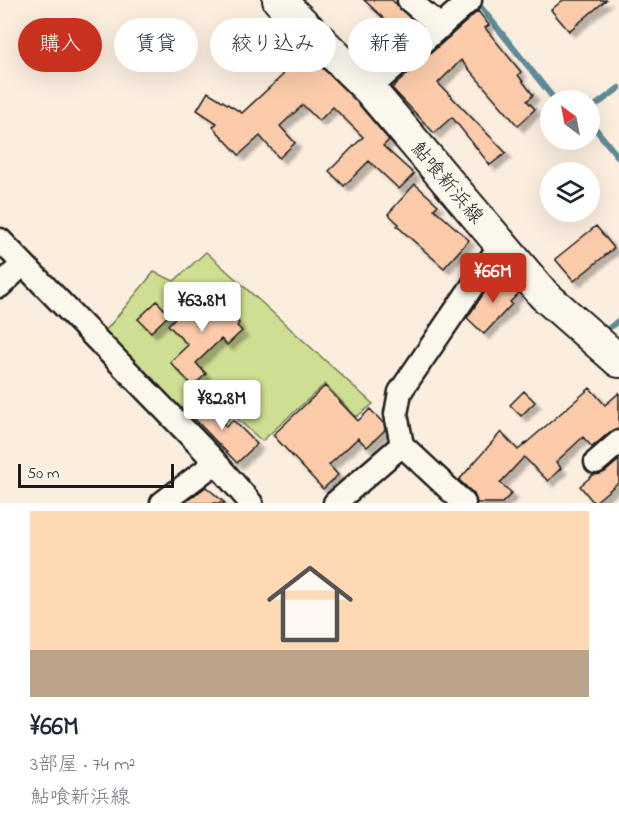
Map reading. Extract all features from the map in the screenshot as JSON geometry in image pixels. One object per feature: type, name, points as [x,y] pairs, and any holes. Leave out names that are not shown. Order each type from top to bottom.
[{"type":"main road","name":"鮎喰新浜線","points":[[279,0],[369,89],[544,295],[619,361]]},
{"type":"street","points":[[410,0],[441,27]]},
{"type":"street","points":[[369,89],[470,0]]},
{"type":"street","points":[[0,240],[215,463],[244,501]]},
{"type":"street","points":[[464,503],[402,445],[396,414],[400,392],[501,244]]},
{"type":"street","points":[[0,286],[22,265]]},
{"type":"street","points":[[596,462],[619,442]]},
{"type":"street","points":[[335,503],[402,445]]},
{"type":"street","points":[[162,503],[215,463]]},
{"type":"green space","points":[[206,252],[373,404],[356,417],[325,384],[262,441],[233,415],[208,440],[102,335],[154,272],[174,281]]},
{"type":"building","points":[[364,0],[392,0],[410,18],[383,18]]},
{"type":"building","points":[[563,0],[606,0],[569,31],[551,10]]},
{"type":"building","points":[[478,11],[489,25],[485,28],[521,72],[518,75],[533,95],[527,101],[535,109],[518,126],[461,60],[438,83],[506,153],[490,165],[452,117],[434,133],[392,88],[410,72],[432,72],[432,52]]},
{"type":"building","points":[[280,72],[327,72],[356,101],[389,140],[383,146],[414,174],[399,189],[369,161],[344,186],[329,171],[363,137],[333,107],[319,121],[303,105],[280,126],[295,143],[279,158],[260,136],[239,155],[213,127],[217,123],[197,110],[208,92],[242,113],[283,75]]},
{"type":"building","points":[[415,184],[438,205],[434,209],[469,240],[444,268],[397,226],[399,224],[388,214]]},
{"type":"building","points":[[596,226],[614,248],[574,281],[555,259]]},
{"type":"building","points":[[503,274],[519,293],[510,302],[512,304],[484,334],[467,318],[488,287]]},
{"type":"building","points":[[205,288],[239,323],[237,326],[242,331],[227,345],[221,339],[196,363],[206,374],[193,386],[170,362],[188,345],[168,325]]},
{"type":"building","points":[[157,301],[169,315],[151,332],[138,319]]},
{"type":"building","points":[[325,386],[358,421],[370,409],[384,424],[385,430],[367,447],[358,438],[329,465],[338,475],[323,489],[273,435]]},
{"type":"building","points":[[590,388],[605,405],[619,393],[619,429],[610,432],[592,447],[583,437],[556,462],[561,468],[548,481],[524,457],[500,483],[512,493],[502,503],[477,503],[474,494],[459,480],[501,432],[518,450]]},
{"type":"building","points":[[524,391],[535,402],[521,416],[510,405]]},
{"type":"building","points":[[198,397],[226,427],[233,420],[257,444],[237,463],[185,409]]},
{"type":"building","points":[[619,460],[619,482],[594,503],[580,486],[593,475],[605,472]]},
{"type":"building","points":[[206,487],[225,503],[184,503]]},
{"type":"waterway","points":[[476,1],[547,90]]},
{"type":"waterway","points":[[600,102],[619,88]]},
{"type":"waterway","points":[[600,134],[619,158]]},
{"type":"waterway","points":[[602,334],[619,320]]}]
